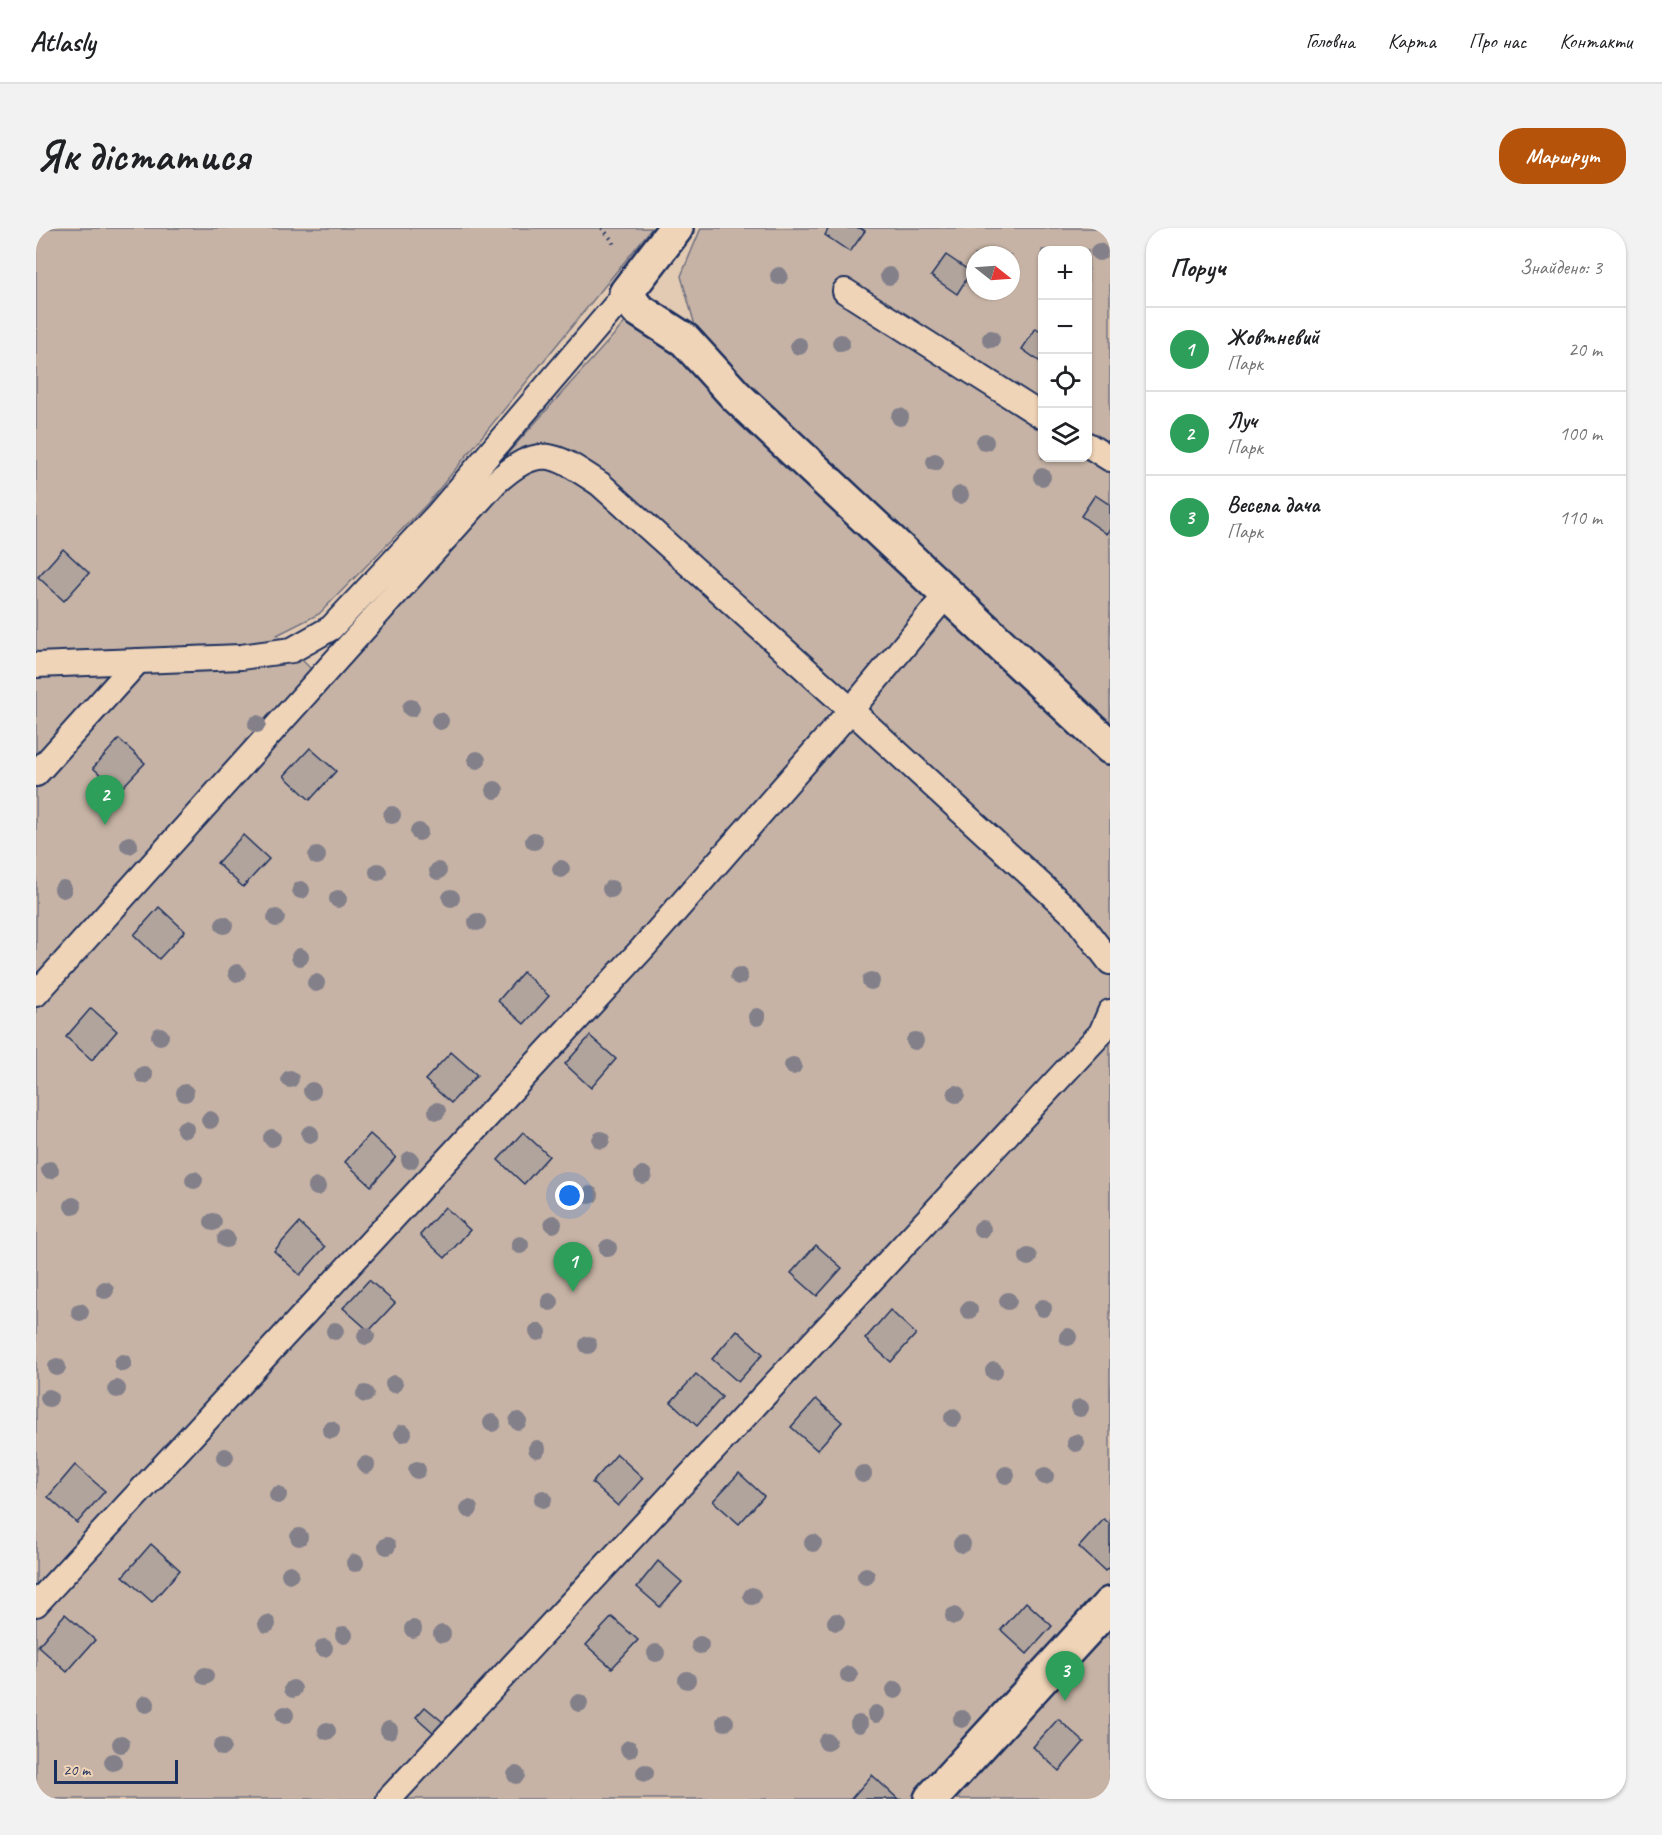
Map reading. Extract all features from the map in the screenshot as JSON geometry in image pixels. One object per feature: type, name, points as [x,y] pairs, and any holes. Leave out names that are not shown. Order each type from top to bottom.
[{"type":"street","points":[[676,228],[626,293],[637,309],[685,340],[736,396],[1110,747]]},
{"type":"street","points":[[931,1799],[1110,1604]]},
{"type":"lane","points":[[845,291],[1038,413]]},
{"type":"lane","points":[[36,664],[240,657],[292,650],[331,628],[437,515],[626,293]]},
{"type":"lane","points":[[1092,448],[1110,459]]},
{"type":"lane","points":[[36,994],[495,483],[511,468],[530,458],[549,455],[566,461],[600,484],[851,710],[1074,915],[1110,962]]},
{"type":"lane","points":[[36,1604],[642,949],[851,710],[947,594]]},
{"type":"lane","points":[[36,774],[138,661]]},
{"type":"lane","points":[[389,1799],[1101,1033],[1110,1012]]},
{"type":"shaded area","points":[[36,228],[652,228],[427,504],[319,614],[277,635],[313,671],[637,309],[696,329],[681,276],[701,228],[1110,228],[1110,1799],[36,1799]]},
{"type":"building","points":[[829,228],[860,228],[865,231],[850,252],[825,235]]},
{"type":"building","points":[[946,255],[966,269],[966,280],[957,294],[931,276]]},
{"type":"building","points":[[1036,328],[1038,329],[1038,360],[1022,349]]},
{"type":"building","points":[[1095,495],[1110,505],[1110,529],[1107,534],[1081,516]]},
{"type":"building","points":[[63,549],[89,573],[64,601],[38,577]]},
{"type":"building","points":[[119,739],[145,763],[119,791],[93,768]]},
{"type":"building","points":[[310,748],[336,771],[310,800],[284,776]]},
{"type":"building","points":[[243,835],[269,859],[243,887],[217,863]]},
{"type":"building","points":[[159,907],[185,931],[159,959],[134,935]]},
{"type":"building","points":[[523,972],[549,996],[524,1024],[498,1001]]},
{"type":"building","points":[[91,1008],[117,1031],[92,1060],[66,1037]]},
{"type":"building","points":[[590,1036],[616,1059],[591,1088],[565,1064]]},
{"type":"building","points":[[451,1052],[477,1075],[451,1103],[425,1080]]},
{"type":"building","points":[[523,1132],[549,1156],[524,1184],[498,1160]]},
{"type":"building","points":[[370,1134],[396,1157],[371,1186],[345,1162]]},
{"type":"building","points":[[445,1207],[470,1230],[445,1258],[420,1235]]},
{"type":"building","points":[[299,1223],[325,1247],[300,1275],[274,1251]]},
{"type":"building","points":[[816,1245],[842,1268],[817,1296],[791,1273]]},
{"type":"building","points":[[369,1280],[395,1303],[369,1331],[343,1308]]},
{"type":"building","points":[[890,1310],[916,1334],[891,1362],[865,1339]]},
{"type":"building","points":[[737,1330],[763,1354],[738,1382],[712,1359]]},
{"type":"building","points":[[696,1374],[722,1397],[697,1426],[671,1402]]},
{"type":"building","points":[[816,1399],[842,1422],[817,1450],[791,1427]]},
{"type":"building","points":[[617,1454],[643,1478],[618,1506],[592,1483]]},
{"type":"building","points":[[75,1465],[105,1491],[77,1523],[48,1497]]},
{"type":"building","points":[[739,1473],[764,1496],[739,1524],[713,1501]]},
{"type":"building","points":[[1104,1519],[1110,1524],[1110,1566],[1105,1571],[1079,1547]]},
{"type":"building","points":[[151,1544],[180,1570],[152,1602],[123,1576]]},
{"type":"building","points":[[658,1561],[682,1582],[660,1607],[637,1587]]},
{"type":"building","points":[[1026,1602],[1052,1626],[1027,1654],[1001,1630]]},
{"type":"building","points":[[65,1614],[95,1640],[67,1672],[38,1646]]},
{"type":"building","points":[[612,1617],[638,1640],[612,1668],[586,1645]]},
{"type":"building","points":[[425,1707],[443,1722],[434,1733],[416,1717]]},
{"type":"building","points":[[1058,1719],[1084,1742],[1059,1771],[1033,1747]]},
{"type":"building","points":[[872,1775],[898,1799],[851,1799]]},
{"type":"place","name":"Луч","points":[[105,825]]},
{"type":"place","name":"Жовтневий","points":[[573,1292]]},
{"type":"place","name":"Весела дача","points":[[1065,1701]]}]
